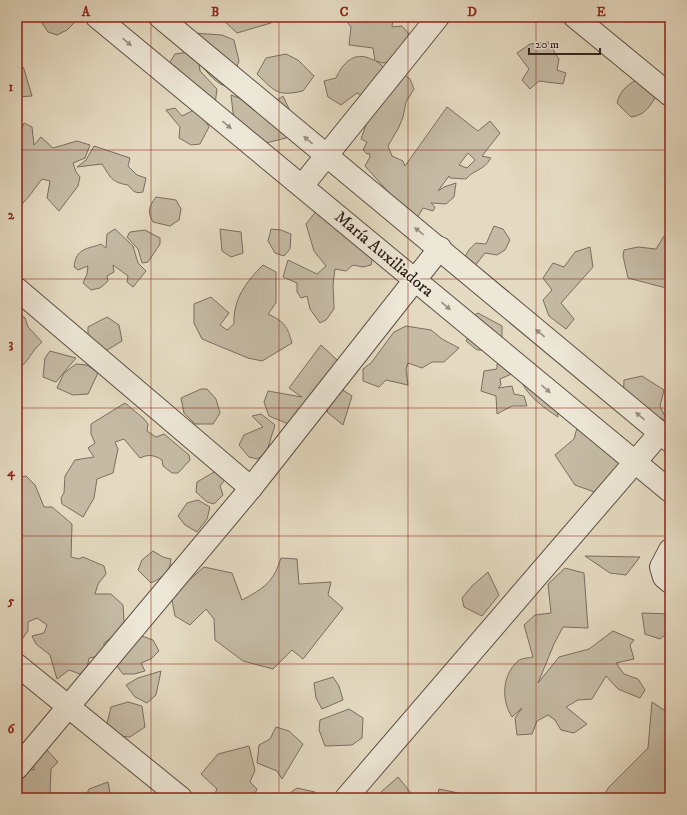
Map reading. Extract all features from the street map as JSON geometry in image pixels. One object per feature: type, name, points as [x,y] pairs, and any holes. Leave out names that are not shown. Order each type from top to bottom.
[{"type":"street","name":"María Auxiliadora","points":[[97,17],[670,491]]},
{"type":"street","points":[[160,17],[326,156],[440,248],[665,437],[635,463],[346,798]]},
{"type":"street","points":[[302,186],[438,17]]},
{"type":"street","points":[[575,17],[670,95]]},
{"type":"street","points":[[17,768],[251,488],[440,248]]},
{"type":"street","points":[[17,289],[251,488]]},
{"type":"street","points":[[667,579],[661,567],[670,550]]},
{"type":"street","points":[[17,665],[181,798]]},
{"type":"shaded area","points":[[38,17],[80,17],[67,30],[57,35],[48,32]]},
{"type":"shaded area","points":[[224,17],[273,17],[271,23],[237,33],[223,20]]},
{"type":"shaded area","points":[[343,17],[366,19],[369,17],[393,17],[392,27],[402,26],[418,44],[409,60],[382,63],[376,61],[395,76],[401,72],[410,79],[414,89],[406,102],[399,127],[388,146],[392,156],[403,161],[405,166],[447,107],[478,131],[490,121],[500,133],[482,156],[491,158],[485,166],[466,179],[450,178],[449,176],[438,191],[444,187],[456,183],[454,197],[446,204],[431,203],[435,207],[433,211],[423,208],[417,218],[408,214],[365,166],[370,157],[369,153],[367,154],[363,150],[367,142],[361,139],[367,122],[365,97],[357,93],[341,105],[328,97],[324,81],[336,78],[347,62],[362,56],[375,61],[373,48],[349,45],[351,27]],"holes":[[[468,153],[475,160],[467,168],[459,165]]]},
{"type":"shaded area","points":[[193,33],[222,35],[234,40],[239,61],[235,71],[235,88],[230,88],[220,84],[212,78],[202,66],[204,59]]},
{"type":"shaded area","points":[[548,42],[559,59],[557,70],[566,73],[563,84],[539,81],[530,89],[522,80],[529,69],[517,53],[530,44]]},
{"type":"shaded area","points":[[188,52],[198,56],[200,71],[217,89],[215,104],[165,70],[175,54]]},
{"type":"shaded area","points":[[286,54],[298,60],[314,76],[303,91],[281,93],[268,85],[257,74],[266,58]]},
{"type":"shaded area","points":[[17,59],[24,69],[32,96],[17,97]]},
{"type":"shaded area","points":[[636,80],[651,89],[655,98],[645,111],[639,115],[631,117],[617,103],[624,89]]},
{"type":"shaded area","points":[[231,95],[266,108],[283,96],[290,111],[293,125],[286,138],[262,144],[234,121]]},
{"type":"shaded area","points":[[175,108],[182,116],[194,110],[204,118],[209,127],[200,144],[191,145],[179,138],[180,127],[166,110]]},
{"type":"shaded area","points":[[24,123],[32,127],[34,145],[41,137],[53,148],[77,141],[90,145],[85,158],[73,163],[76,172],[80,177],[78,186],[59,211],[47,198],[50,181],[42,179],[17,210],[17,132],[20,133]]},
{"type":"shaded area","points":[[94,146],[130,158],[128,166],[137,175],[146,178],[143,192],[136,192],[128,185],[112,179],[102,164],[77,167],[86,160]]},
{"type":"shaded area","points":[[156,197],[176,200],[181,209],[179,220],[170,226],[153,222],[149,212]]},
{"type":"shaded area","points":[[322,204],[377,236],[371,265],[363,267],[353,265],[346,271],[335,269],[333,284],[334,309],[326,320],[320,323],[310,309],[307,296],[301,298],[297,292],[297,283],[283,277],[288,260],[317,274],[326,266],[314,251],[306,224]]},
{"type":"shaded area","points":[[494,226],[503,229],[510,240],[505,250],[497,255],[485,253],[474,267],[465,261],[467,253],[476,243],[486,244]]},
{"type":"shaded area","points":[[115,229],[133,246],[138,263],[146,271],[133,287],[127,282],[128,276],[113,265],[114,272],[107,276],[108,281],[100,288],[91,290],[83,283],[87,274],[88,266],[78,270],[74,267],[75,260],[80,252],[88,248],[101,244],[106,248],[107,234]]},
{"type":"shaded area","points":[[220,229],[241,232],[243,253],[231,257],[222,251]]},
{"type":"shaded area","points":[[271,229],[281,230],[291,234],[290,249],[284,256],[275,253],[268,241]]},
{"type":"shaded area","points":[[145,230],[160,238],[160,244],[148,262],[142,263],[138,249],[127,237],[130,232]]},
{"type":"shaded area","points":[[664,236],[670,239],[670,289],[628,278],[623,256],[624,250],[638,247],[656,249]]},
{"type":"shaded area","points":[[590,247],[593,267],[561,303],[574,319],[566,329],[549,316],[543,300],[552,290],[543,278],[553,263],[564,267],[575,252]]},
{"type":"shaded area","points":[[263,265],[276,272],[276,303],[268,314],[282,322],[287,328],[292,343],[262,361],[248,358],[202,339],[194,323],[194,304],[211,297],[229,313],[220,325],[227,330],[234,324],[234,315],[238,299],[251,278]]},
{"type":"shaded area","points":[[17,312],[25,318],[28,327],[42,342],[24,364],[17,370]]},
{"type":"shaded area","points":[[478,313],[502,326],[502,338],[488,350],[477,350],[466,341],[473,329],[469,319]]},
{"type":"shaded area","points":[[107,317],[119,325],[122,341],[104,352],[88,336],[88,327]]},
{"type":"shaded area","points":[[406,326],[431,330],[442,339],[459,348],[444,362],[432,362],[422,368],[408,363],[406,369],[408,385],[386,380],[379,387],[363,381],[363,369],[371,363],[394,332]]},
{"type":"shaded area","points":[[321,345],[337,360],[331,390],[293,426],[269,416],[264,402],[268,391],[302,397],[289,388]]},
{"type":"shaded area","points":[[50,351],[76,358],[56,382],[43,377],[45,358]]},
{"type":"shaded area","points":[[501,361],[514,373],[500,379],[501,385],[498,388],[512,386],[514,394],[524,396],[527,406],[512,406],[497,414],[496,396],[481,391],[484,371],[497,369],[497,364]]},
{"type":"shaded area","points":[[76,364],[87,365],[98,373],[88,394],[73,395],[57,388],[64,373]]},
{"type":"shaded area","points":[[534,371],[551,378],[545,390],[554,389],[558,417],[535,400],[525,388],[520,376]]},
{"type":"shaded area","points":[[642,376],[664,390],[660,406],[667,421],[623,401],[624,380]]},
{"type":"shaded area","points":[[335,385],[352,396],[343,425],[327,412]]},
{"type":"shaded area","points":[[201,389],[207,389],[216,399],[220,413],[213,424],[195,424],[184,413],[181,398]]},
{"type":"shaded area","points":[[125,403],[148,424],[147,431],[156,437],[164,434],[189,455],[190,460],[178,473],[172,473],[163,466],[162,460],[157,457],[149,456],[140,458],[124,439],[115,442],[118,449],[113,473],[97,479],[94,498],[83,517],[62,504],[61,498],[64,493],[65,476],[75,460],[94,457],[88,448],[95,443],[91,434],[91,424]]},
{"type":"shaded area","points":[[261,414],[275,425],[266,454],[257,459],[249,457],[239,445],[244,435],[263,427],[252,416]]},
{"type":"shaded area","points":[[579,420],[636,456],[597,493],[575,485],[555,455],[574,439]]},
{"type":"shaded area","points":[[216,471],[227,477],[220,486],[223,495],[214,504],[207,502],[196,492],[197,482]]},
{"type":"shaded area","points":[[26,476],[35,485],[44,507],[52,507],[72,524],[71,557],[79,559],[83,557],[104,566],[106,574],[98,584],[95,594],[111,594],[123,605],[124,622],[114,636],[104,643],[105,655],[89,658],[87,669],[80,674],[69,670],[57,679],[50,655],[36,644],[32,636],[44,633],[47,625],[37,618],[28,622],[28,631],[17,646],[17,478]]},
{"type":"shaded area","points":[[198,500],[210,507],[207,519],[197,532],[185,525],[178,516],[187,503]]},
{"type":"shaded area","points":[[153,551],[163,557],[171,559],[169,568],[165,574],[151,583],[138,570],[142,560]]},
{"type":"shaded area","points":[[585,556],[640,557],[626,575],[610,573]]},
{"type":"shaded area","points":[[281,558],[297,559],[299,584],[331,582],[328,595],[343,608],[303,659],[292,650],[273,669],[243,661],[215,640],[214,619],[206,609],[190,625],[175,616],[172,600],[188,581],[204,567],[232,573],[242,600],[267,584],[275,573]]},
{"type":"shaded area","points":[[565,568],[584,573],[588,628],[563,627],[554,644],[538,683],[559,657],[589,649],[613,631],[634,640],[630,645],[634,659],[616,663],[624,674],[638,679],[645,690],[640,698],[618,689],[606,676],[592,699],[578,700],[566,707],[587,724],[574,733],[561,730],[555,720],[548,715],[537,721],[532,734],[517,735],[515,718],[522,708],[512,717],[506,703],[506,680],[509,673],[519,660],[533,657],[524,625],[535,615],[551,613],[548,584]]},
{"type":"shaded area","points":[[488,572],[499,595],[482,616],[464,607],[462,598],[472,586]]},
{"type":"shaded area","points":[[642,613],[670,614],[670,631],[660,639],[645,634]]},
{"type":"shaded area","points":[[139,635],[153,640],[159,651],[151,659],[141,663],[145,671],[134,674],[123,674],[116,665]]},
{"type":"shaded area","points":[[161,671],[156,695],[147,703],[135,697],[126,685],[138,678]]},
{"type":"shaded area","points":[[333,677],[339,686],[343,700],[322,709],[316,698],[314,683]]},
{"type":"shaded area","points":[[128,702],[142,706],[145,727],[130,737],[115,736],[107,723],[111,707]]},
{"type":"shaded area","points":[[652,702],[670,714],[670,796],[668,798],[602,798],[609,787],[648,748]]},
{"type":"shaded area","points":[[349,709],[363,718],[362,738],[352,745],[325,746],[319,730],[320,720]]},
{"type":"shaded area","points":[[276,727],[289,731],[303,744],[282,779],[277,771],[257,763],[259,745],[270,739]]},
{"type":"shaded area","points":[[249,746],[255,770],[250,782],[257,789],[253,798],[213,798],[217,789],[201,774],[218,754]]},
{"type":"shaded area","points":[[47,750],[58,762],[51,769],[50,795],[45,798],[17,798],[17,776],[26,767],[34,770],[33,757],[39,751]]},
{"type":"shaded area","points":[[398,777],[415,798],[378,798],[381,792]]},
{"type":"shaded area","points":[[108,782],[111,798],[85,798],[89,789]]},
{"type":"shaded area","points":[[297,788],[315,792],[315,798],[288,798],[287,795]]},
{"type":"shaded area","points":[[439,789],[463,794],[465,798],[437,798]]}]
